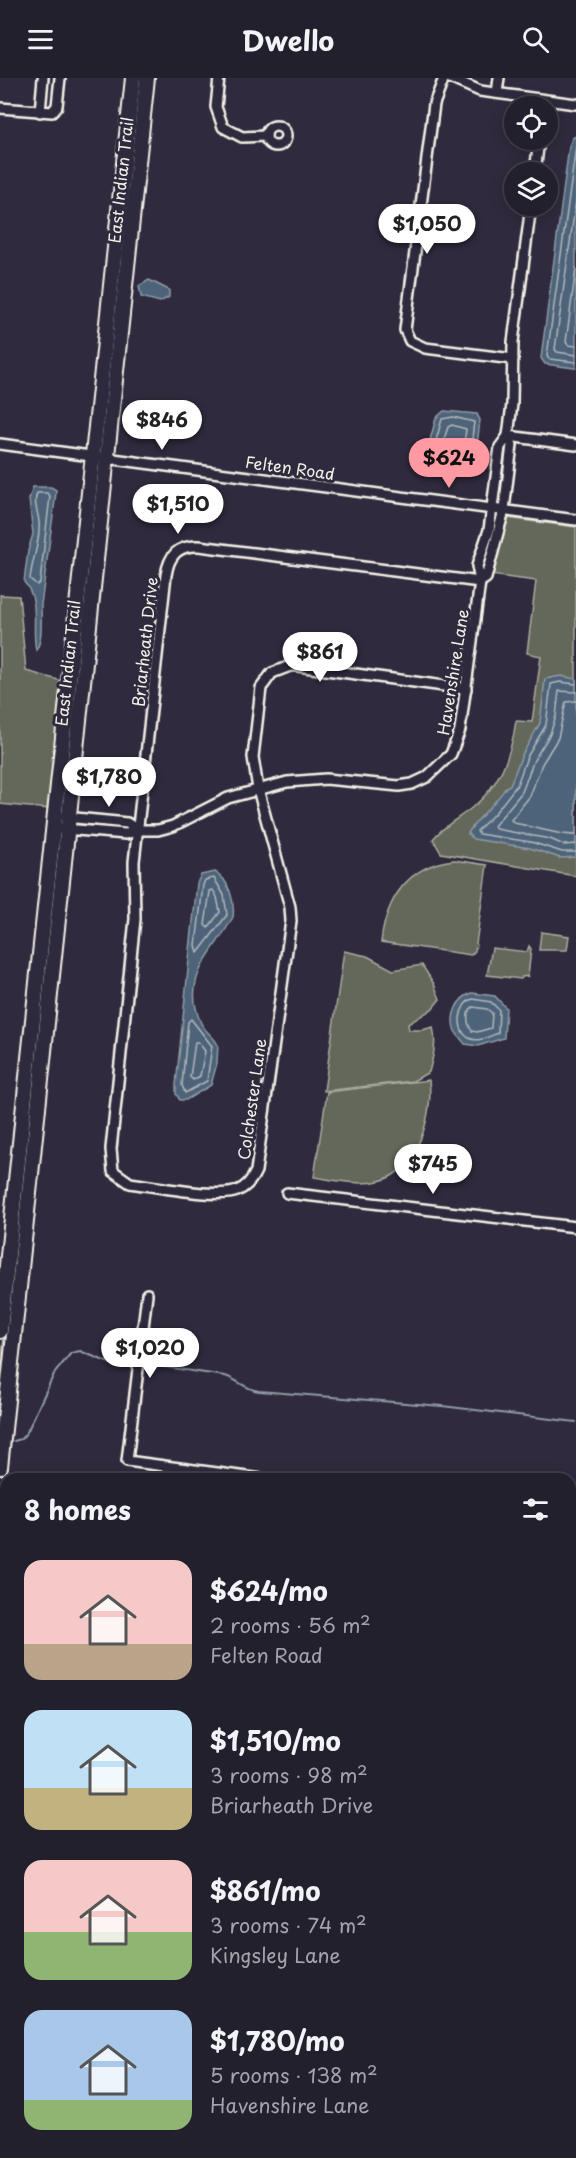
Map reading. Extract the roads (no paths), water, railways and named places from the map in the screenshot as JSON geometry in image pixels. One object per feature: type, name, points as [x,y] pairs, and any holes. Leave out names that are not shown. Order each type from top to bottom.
[{"type":"main road","name":"East Indian Trail","points":[[0,1467],[67,823],[133,78]]},
{"type":"main road","name":"East Indian Trail","points":[[98,457],[147,78]]},
{"type":"main road","points":[[0,1331],[52,822],[98,457]]},
{"type":"main road","points":[[20,1133],[35,1134]]},
{"type":"street","points":[[43,78],[43,113]]},
{"type":"street","points":[[0,108],[52,112],[57,105],[60,78]]},
{"type":"street","points":[[219,78],[216,107],[223,127],[242,137],[266,136]]},
{"type":"street","points":[[444,78],[434,104],[405,330],[410,341],[425,348],[513,359]]},
{"type":"street","points":[[450,78],[471,88],[511,96]]},
{"type":"street","points":[[497,93],[499,78]]},
{"type":"street","points":[[558,103],[576,104]]},
{"type":"street","name":"Havenshire Lane","points":[[480,582],[486,578],[504,510],[512,445],[508,436],[514,332],[530,216]]},
{"type":"street","points":[[508,436],[576,445]]},
{"type":"street","name":"Havenshire Lane","points":[[52,822],[126,834],[138,830],[158,830],[173,826],[219,802],[258,789],[312,779],[399,786],[412,784],[427,777],[445,761],[457,742],[480,582],[477,577],[477,566],[488,538],[501,447],[508,436]]},
{"type":"street","name":"Felten Road","points":[[0,444],[576,520]]},
{"type":"street","name":"Briarheath Drive","points":[[138,830],[166,574],[168,563],[177,551],[190,545],[480,582]]},
{"type":"street","points":[[258,789],[253,756],[260,697],[266,679],[272,673],[290,666],[297,666],[466,689]]},
{"type":"street","name":"Colchester Lane","points":[[138,830],[134,862],[135,919],[111,1149],[113,1171],[130,1184],[225,1194],[237,1191],[251,1180],[256,1171],[291,921],[290,907],[258,789]]},
{"type":"street","points":[[287,1193],[576,1227]]},
{"type":"street","points":[[147,1294],[128,1461],[217,1473]]},
{"type":"water","points":[[576,136],[576,368],[574,368],[545,364],[541,358],[569,147],[572,138]]},
{"type":"water","points":[[149,280],[169,290],[169,297],[160,302],[141,297],[139,286]]},
{"type":"water","points":[[444,411],[477,414],[480,420],[475,464],[469,473],[446,473],[423,466],[436,418]]},
{"type":"water","points":[[33,487],[51,487],[56,490],[41,605],[41,635],[36,650],[34,606],[29,589],[24,582],[33,534],[29,499]]},
{"type":"water","points":[[561,676],[576,679],[576,857],[560,858],[530,848],[473,839],[468,834],[510,785],[522,755],[540,723],[545,679]]},
{"type":"water","points":[[215,872],[224,880],[230,892],[233,917],[202,966],[194,992],[201,1023],[218,1045],[217,1063],[211,1085],[186,1100],[180,1100],[176,1094],[176,1085],[197,883],[201,875]]},
{"type":"water","points":[[472,993],[495,996],[506,1008],[504,1038],[478,1046],[465,1044],[457,1034],[453,1025],[456,1008],[462,999]]},
{"type":"waterway","points":[[14,1441],[21,1439],[27,1432],[54,1374],[71,1353],[80,1351],[112,1364],[132,1364]]},
{"type":"waterway","points":[[145,1364],[225,1376],[259,1391],[442,1406],[576,1422]]}]
